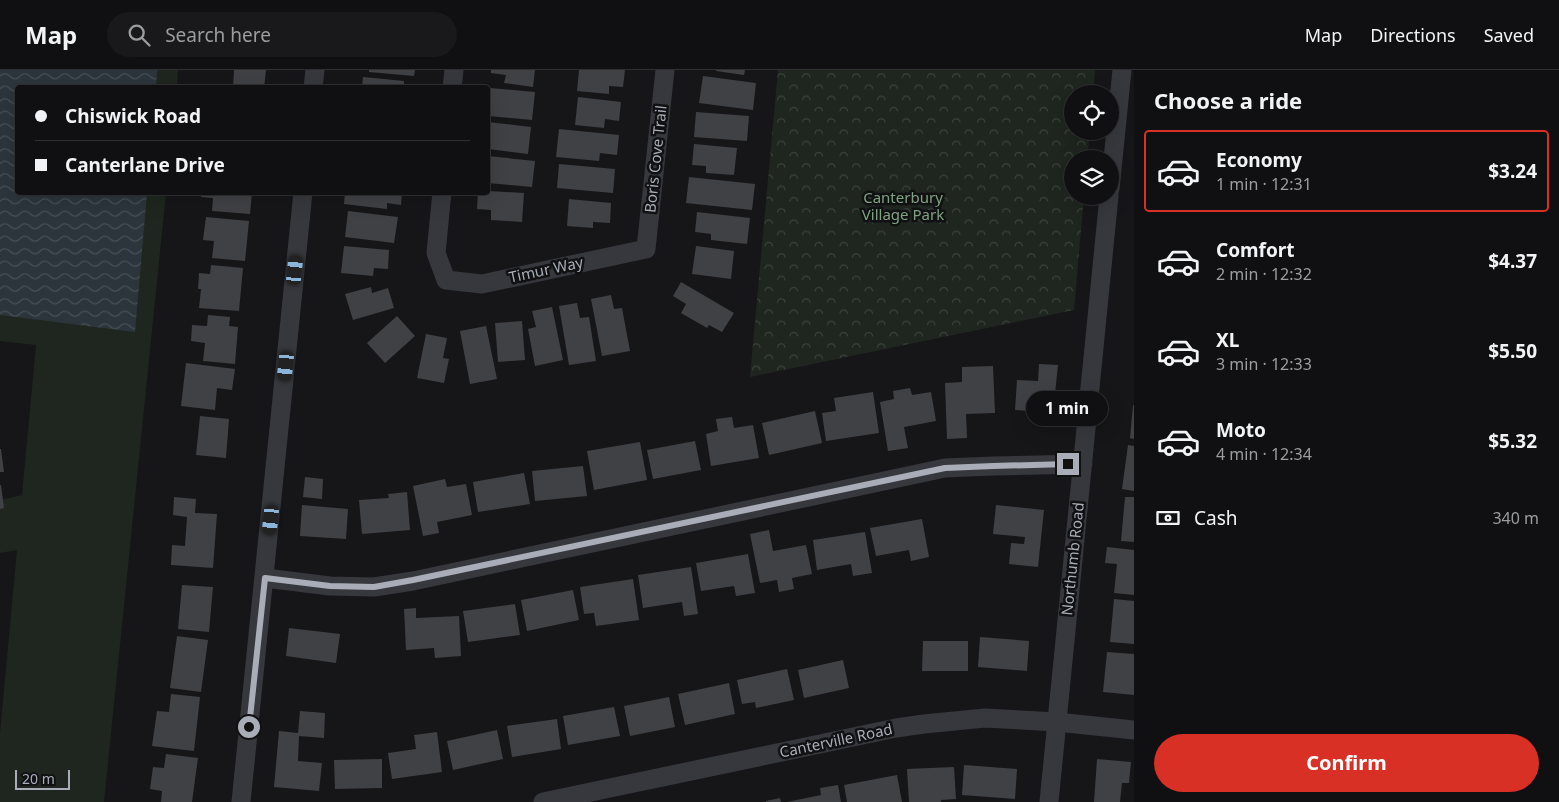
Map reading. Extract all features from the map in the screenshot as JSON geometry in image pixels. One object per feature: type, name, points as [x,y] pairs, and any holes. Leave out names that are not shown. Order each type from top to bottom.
[{"type":"street","points":[[313,85],[315,70]]},
{"type":"street","points":[[452,85],[454,70]]},
{"type":"street","name":"Boris Cove Trail","points":[[646,249],[665,70]]},
{"type":"street","points":[[1114,150],[1122,70]]},
{"type":"street","points":[[241,802],[303,195]]},
{"type":"street","name":"Timur Way","points":[[442,195],[436,252],[446,280],[482,284],[646,249]]},
{"type":"street","name":"Northumb Road","points":[[1049,802],[1108,205]]},
{"type":"street","points":[[265,578],[330,586],[374,587],[945,468],[1083,464]]},
{"type":"street","name":"Canterville Road","points":[[543,802],[896,728],[924,724],[984,718],[1057,722],[1134,730]]},
{"type":"green space","points":[[0,70],[178,70],[177,85],[15,85],[15,195],[166,195],[104,802],[0,802],[0,733],[17,550],[0,553],[0,500],[22,495],[36,345],[0,341]]},
{"type":"green space","name":"Canterbury Village Park","points":[[778,70],[1095,70],[1094,85],[1064,85],[1064,140],[1089,140],[1088,150],[1064,150],[1064,205],[1083,205],[1074,310],[750,377]]},
{"type":"water","points":[[0,70],[157,70],[156,85],[15,85],[15,195],[147,195],[135,332],[0,315]]},
{"type":"building","points":[[234,70],[266,70],[264,85],[233,85]]},
{"type":"building","points":[[369,70],[415,70],[414,76],[369,72]]},
{"type":"building","points":[[491,70],[535,70],[533,87],[504,83],[506,75],[491,73]]},
{"type":"building","points":[[579,70],[625,70],[623,87],[609,86],[609,94],[577,91]]},
{"type":"building","points":[[716,70],[745,70],[744,75]]},
{"type":"building","points":[[703,76],[756,83],[753,110],[699,103]]},
{"type":"building","points":[[363,77],[404,81],[404,85],[362,85]]},
{"type":"building","points":[[490,88],[535,92],[532,120],[490,116]]},
{"type":"building","points":[[578,97],[621,102],[619,121],[605,119],[604,128],[575,125]]},
{"type":"building","points":[[696,112],[749,116],[747,141],[694,137]]},
{"type":"building","points":[[490,122],[531,127],[528,154],[490,149]]},
{"type":"building","points":[[559,129],[619,135],[617,155],[600,153],[599,161],[556,157]]},
{"type":"building","points":[[694,144],[737,148],[734,175],[706,173],[706,166],[692,165]]},
{"type":"building","points":[[490,156],[535,161],[532,187],[490,183]]},
{"type":"building","points":[[559,164],[615,169],[613,193],[557,188]]},
{"type":"building","points":[[689,177],[755,184],[752,210],[686,203]]},
{"type":"building","points":[[490,191],[524,193],[522,222],[491,220],[491,210],[477,209],[478,195],[490,195]]},
{"type":"building","points":[[201,195],[252,195],[250,214],[212,211],[213,198],[201,197]]},
{"type":"building","points":[[345,195],[402,195],[401,205],[387,203],[387,209],[344,204]]},
{"type":"building","points":[[569,199],[611,203],[610,223],[593,222],[593,228],[567,226]]},
{"type":"building","points":[[348,211],[398,217],[394,243],[345,237]]},
{"type":"building","points":[[697,212],[750,218],[747,244],[711,240],[711,234],[695,232]]},
{"type":"building","points":[[206,217],[249,221],[245,261],[212,258],[214,241],[203,240]]},
{"type":"building","points":[[344,246],[389,250],[388,269],[374,268],[373,276],[341,273]]},
{"type":"building","points":[[696,246],[734,251],[731,279],[692,274]]},
{"type":"building","points":[[211,265],[243,268],[239,311],[199,308],[201,289],[198,289],[199,273],[210,274]]},
{"type":"building","points":[[681,282],[734,313],[722,332],[709,325],[707,328],[681,313],[686,304],[673,296]]},
{"type":"building","points":[[371,287],[372,293],[388,288],[394,308],[353,320],[345,294]]},
{"type":"building","points":[[611,295],[614,309],[622,308],[630,351],[602,356],[591,299]]},
{"type":"building","points":[[577,303],[580,318],[589,317],[596,361],[569,365],[559,306]]},
{"type":"building","points":[[552,307],[563,360],[535,366],[528,329],[536,327],[532,311]]},
{"type":"building","points":[[208,315],[230,317],[229,326],[238,327],[235,364],[203,361],[205,343],[191,341],[192,325],[207,326]]},
{"type":"building","points":[[397,316],[415,336],[385,363],[367,343]]},
{"type":"building","points":[[522,321],[525,360],[498,362],[495,323]]},
{"type":"building","points":[[486,326],[497,379],[470,384],[460,331]]},
{"type":"building","points":[[426,334],[447,338],[443,358],[449,359],[444,383],[417,378]]},
{"type":"building","points":[[186,363],[235,369],[232,390],[217,388],[215,410],[181,406]]},
{"type":"building","points":[[1039,364],[1058,365],[1053,413],[1015,410],[1017,380],[1038,381]]},
{"type":"building","points":[[993,366],[995,413],[966,414],[967,438],[947,439],[945,383],[962,382],[962,367]]},
{"type":"building","points":[[910,388],[912,395],[931,392],[936,421],[904,427],[908,448],[888,451],[880,402],[894,399],[893,391]]},
{"type":"building","points":[[873,392],[879,433],[826,441],[822,413],[836,411],[834,398]]},
{"type":"building","points":[[1134,405],[1134,439],[1130,438]]},
{"type":"building","points":[[815,411],[822,443],[769,455],[762,423]]},
{"type":"building","points":[[200,416],[229,419],[226,458],[196,455]]},
{"type":"building","points":[[732,417],[734,428],[753,425],[759,458],[711,466],[706,434],[718,431],[716,419]]},
{"type":"building","points":[[695,441],[701,470],[653,479],[647,450]]},
{"type":"building","points":[[640,442],[647,480],[594,490],[587,451]]},
{"type":"building","points":[[1128,445],[1134,446],[1134,491],[1122,489]]},
{"type":"building","points":[[1,449],[4,472],[0,472]]},
{"type":"building","points":[[583,466],[587,496],[535,501],[532,471]]},
{"type":"building","points":[[524,473],[530,504],[478,512],[473,482]]},
{"type":"building","points":[[305,477],[323,479],[322,499],[303,497]]},
{"type":"building","points":[[445,479],[447,487],[466,484],[472,515],[437,522],[439,533],[423,536],[413,486]]},
{"type":"building","points":[[0,485],[4,508],[0,509]]},
{"type":"building","points":[[407,492],[410,530],[362,534],[359,500],[389,498],[388,494]]},
{"type":"building","points":[[174,497],[196,499],[195,513],[217,514],[213,568],[171,565],[172,545],[185,546],[187,517],[173,515]]},
{"type":"building","points":[[1125,497],[1134,497],[1134,542],[1121,541]]},
{"type":"building","points":[[302,505],[348,509],[346,539],[300,536]]},
{"type":"building","points":[[996,505],[1044,510],[1038,567],[1009,564],[1011,543],[1024,544],[1025,537],[993,534]]},
{"type":"building","points":[[922,519],[929,557],[911,561],[909,550],[876,556],[870,528]]},
{"type":"building","points":[[769,530],[773,551],[806,545],[812,574],[792,578],[794,589],[779,592],[777,580],[760,583],[750,534]]},
{"type":"building","points":[[865,532],[872,573],[853,576],[851,564],[817,570],[813,540]]},
{"type":"building","points":[[1107,547],[1134,550],[1134,595],[1114,593],[1117,564],[1105,563]]},
{"type":"building","points":[[748,554],[755,593],[736,596],[734,586],[701,591],[696,563]]},
{"type":"building","points":[[691,567],[698,614],[684,616],[682,602],[643,608],[638,575]]},
{"type":"building","points":[[633,579],[639,620],[596,626],[594,613],[584,614],[580,587]]},
{"type":"building","points":[[182,585],[213,587],[209,632],[178,629]]},
{"type":"building","points":[[573,590],[579,620],[527,631],[521,600]]},
{"type":"building","points":[[1114,599],[1134,601],[1134,644],[1110,642]]},
{"type":"building","points":[[515,604],[520,635],[468,642],[463,611]]},
{"type":"building","points":[[416,608],[416,618],[459,616],[461,656],[435,658],[434,648],[406,650],[404,609]]},
{"type":"building","points":[[289,628],[340,634],[336,663],[286,656]]},
{"type":"building","points":[[177,636],[208,640],[201,692],[170,688]]},
{"type":"building","points":[[980,637],[1029,641],[1027,671],[978,667]]},
{"type":"building","points":[[923,641],[968,641],[968,671],[922,671]]},
{"type":"building","points":[[1107,652],[1134,654],[1134,695],[1103,692]]},
{"type":"building","points":[[843,660],[849,688],[804,698],[798,670]]},
{"type":"building","points":[[787,669],[794,700],[756,708],[755,702],[742,704],[737,680]]},
{"type":"building","points":[[729,683],[735,714],[685,725],[678,694]]},
{"type":"building","points":[[171,694],[200,697],[194,751],[152,746],[157,711],[169,712]]},
{"type":"building","points":[[669,697],[675,727],[630,736],[624,706]]},
{"type":"building","points":[[614,707],[620,736],[568,745],[563,716]]},
{"type":"building","points":[[300,711],[325,713],[324,738],[299,736],[298,761],[322,763],[319,791],[274,787],[279,731],[298,733]]},
{"type":"building","points":[[557,719],[561,749],[512,757],[507,726]]},
{"type":"building","points":[[497,730],[503,759],[453,770],[447,741]]},
{"type":"building","points":[[437,732],[442,772],[392,779],[388,753],[416,749],[414,735]]},
{"type":"building","points":[[166,754],[198,758],[192,802],[161,802],[162,791],[150,789],[153,767],[164,768]]},
{"type":"building","points":[[382,759],[382,788],[335,789],[334,760]]},
{"type":"building","points":[[1097,759],[1131,762],[1129,783],[1122,783],[1120,802],[1094,802]]},
{"type":"building","points":[[964,765],[1017,769],[1015,799],[962,795]]},
{"type":"building","points":[[954,767],[956,799],[941,800],[941,802],[909,802],[907,769]]},
{"type":"building","points":[[897,775],[902,802],[847,802],[844,785]]},
{"type":"building","points":[[838,785],[841,802],[787,802],[821,795],[820,788]]},
{"type":"building","points":[[780,798],[781,802],[766,802],[766,801]]},
{"type":"route","points":[[249,727],[265,578],[330,586],[374,587],[945,468],[1068,464]]}]
